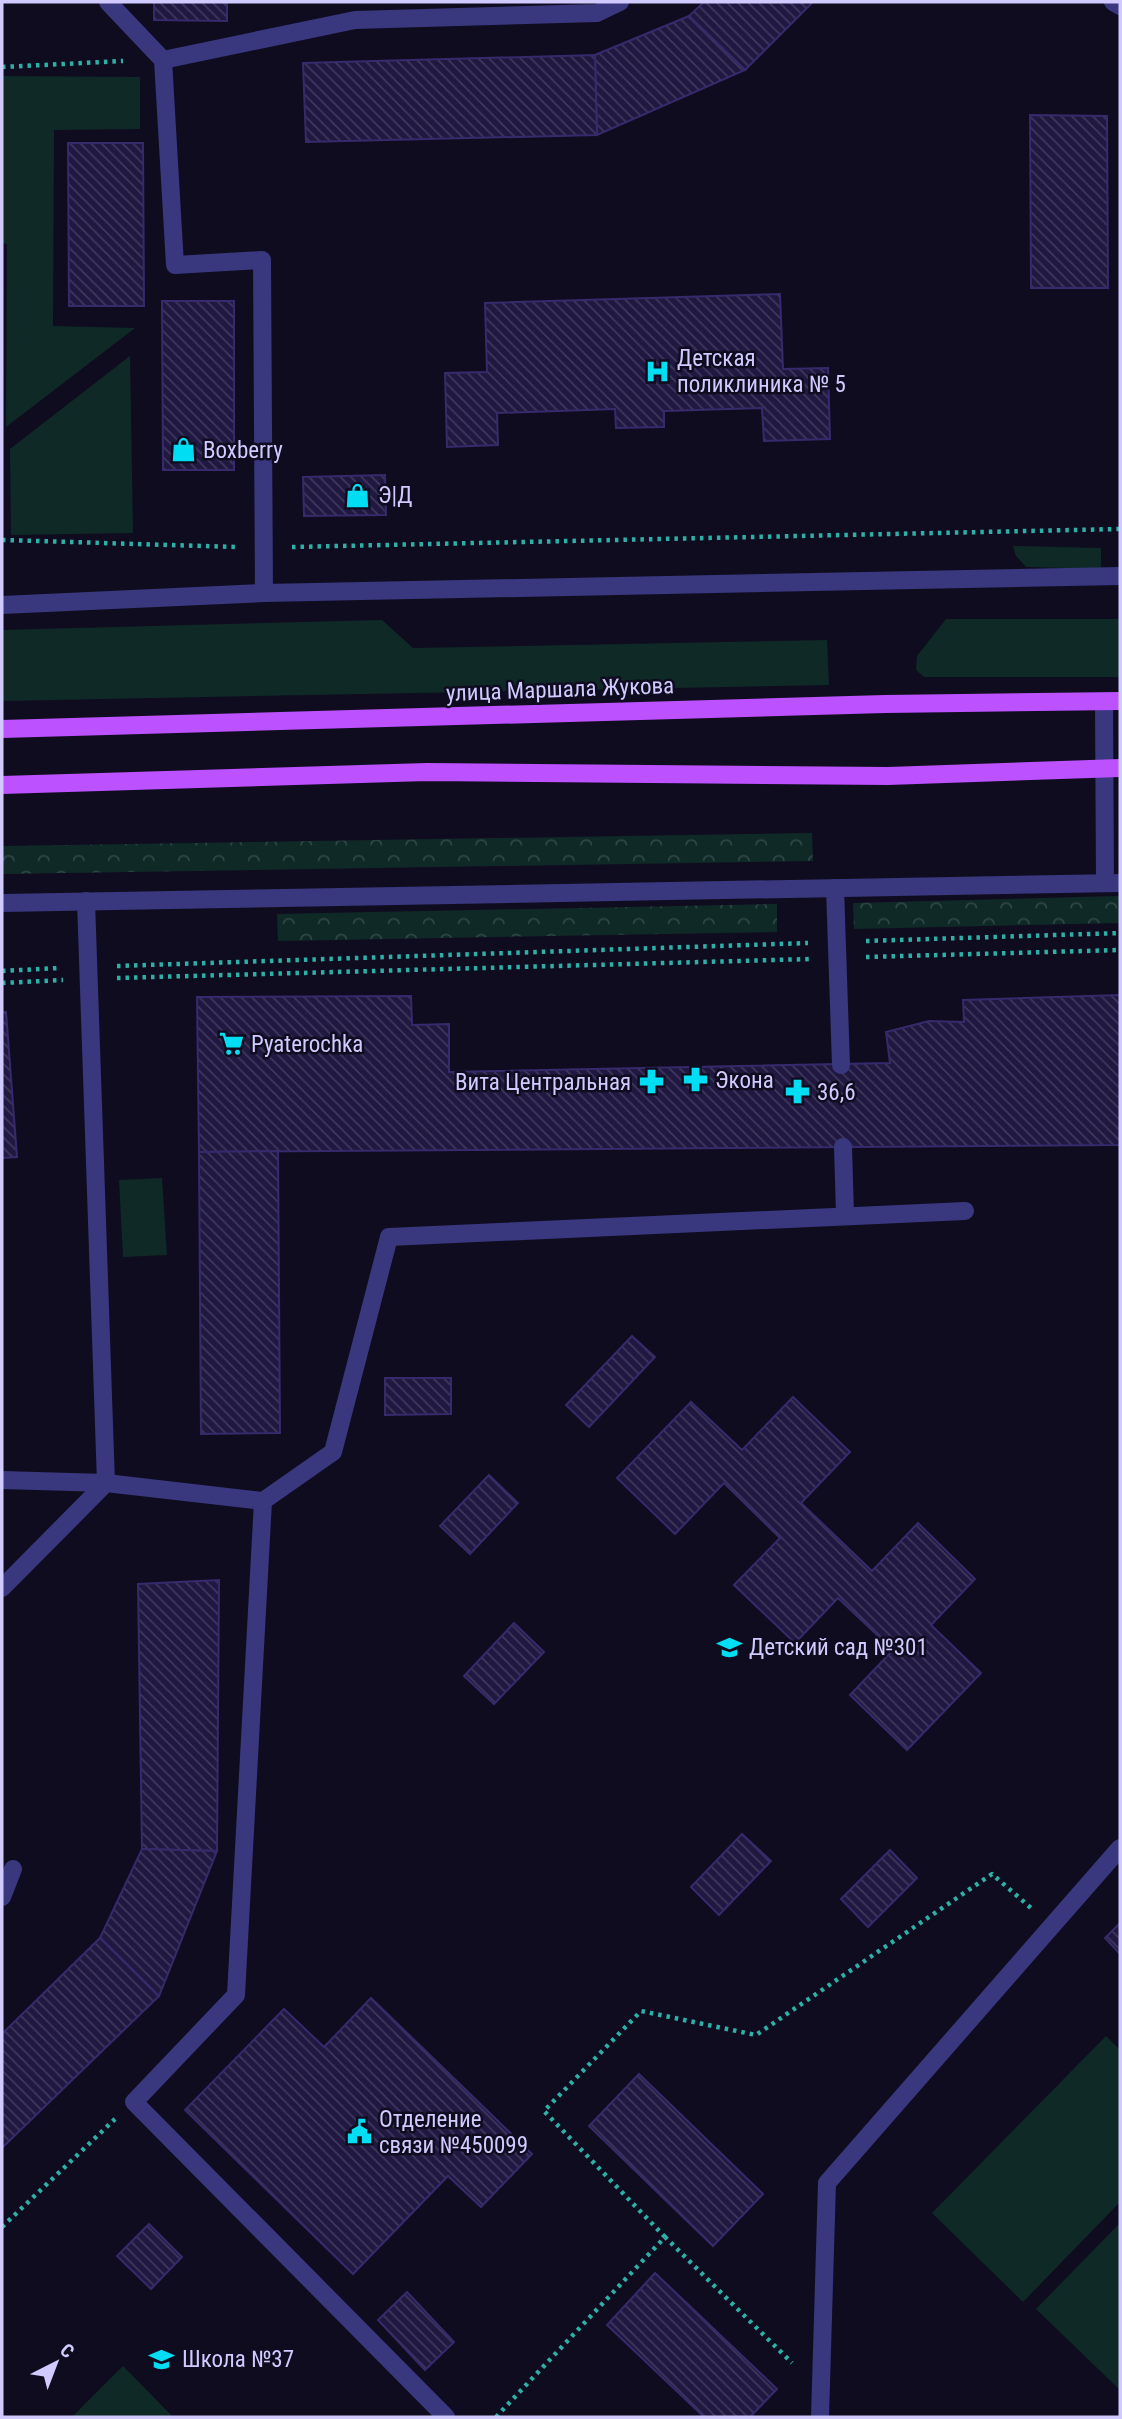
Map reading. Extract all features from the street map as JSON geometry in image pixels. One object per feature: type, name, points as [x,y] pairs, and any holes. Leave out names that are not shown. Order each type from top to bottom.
[{"type":"main road","name":"улица Маршала Жукова","points":[[2,729],[885,704],[1112,702]]},
{"type":"main road","points":[[2,785],[427,772],[888,776],[1111,768]]},
{"type":"street","points":[[108,2],[163,60],[175,265],[262,260],[264,593]]},
{"type":"street","points":[[163,60],[355,20],[597,13],[620,2]]},
{"type":"street","points":[[1113,2],[1120,6]]},
{"type":"street","points":[[2,605],[264,593],[1120,576]]},
{"type":"street","points":[[2,903],[1113,883],[1112,702]]},
{"type":"street","points":[[835,888],[841,1065]]},
{"type":"street","points":[[2,1588],[106,1483],[86,901]]},
{"type":"street","points":[[844,1147],[845,1215]]},
{"type":"street","points":[[2,1480],[106,1483],[263,1501],[333,1452],[389,1237],[965,1211]]},
{"type":"street","points":[[263,1501],[236,1995],[134,2102],[446,2417]]},
{"type":"street","points":[[820,2417],[827,2183],[1120,1848]]},
{"type":"street","points":[[2,1896],[13,1869]]},
{"type":"path","points":[[2,67],[163,60]]},
{"type":"path","points":[[2,540],[263,547],[1120,528]]},
{"type":"path","points":[[2,971],[88,973],[837,950],[1120,933]]},
{"type":"path","points":[[2,983],[88,973],[837,950],[1120,950]]},
{"type":"path","points":[[820,2391],[665,2237],[544,2111],[641,2011],[756,2035],[992,1874],[1051,1927]]},
{"type":"path","points":[[2,2227],[134,2102]]},
{"type":"path","points":[[496,2417],[665,2237]]},
{"type":"green space","points":[[2,76],[140,77],[140,129],[54,130],[53,326],[135,328],[6,427],[7,244],[2,243]]},
{"type":"green space","points":[[130,356],[133,533],[11,535],[10,449]]},
{"type":"green space","points":[[1013,546],[1101,548],[1101,569],[1026,567],[1016,556]]},
{"type":"green space","points":[[946,619],[1120,619],[1120,677],[924,677],[916,670],[917,656]]},
{"type":"green space","points":[[382,620],[413,648],[827,640],[829,685],[2,701],[2,630]]},
{"type":"green space","points":[[812,833],[813,861],[2,874],[2,846]]},
{"type":"green space","points":[[1120,896],[1120,923],[854,929],[853,903]]},
{"type":"green space","points":[[777,904],[777,932],[278,941],[277,914]]},
{"type":"green space","points":[[162,1178],[167,1255],[123,1257],[119,1180]]},
{"type":"green space","points":[[1106,2036],[1120,2050],[1120,2202],[1023,2302],[932,2213]]},
{"type":"green space","points":[[1120,2223],[1120,2390],[1036,2309]]},
{"type":"green space","points":[[123,2366],[173,2417],[72,2417]]},
{"type":"building","points":[[154,2],[227,2],[227,21],[154,20]]},
{"type":"building","points":[[704,2],[813,2],[745,70],[689,16]]},
{"type":"building","points":[[689,16],[745,70],[597,135],[595,55]]},
{"type":"building","points":[[595,55],[597,135],[306,142],[303,63]]},
{"type":"building","points":[[1030,115],[1107,116],[1108,288],[1031,288]]},
{"type":"building","points":[[68,143],[143,143],[144,306],[69,306]]},
{"type":"building","name":"Детская поликлиника № 5","points":[[780,294],[783,369],[828,368],[830,439],[764,441],[762,408],[664,411],[664,427],[616,428],[615,409],[497,413],[498,445],[447,447],[445,373],[487,372],[485,303]]},
{"type":"building","points":[[162,301],[234,301],[234,470],[163,470]]},
{"type":"building","points":[[385,475],[386,515],[304,516],[303,477]]},
{"type":"building","points":[[1120,995],[1120,1145],[199,1152],[197,997],[411,996],[412,1025],[449,1024],[449,1072],[890,1063],[886,1032],[929,1021],[964,1022],[963,1000]]},
{"type":"building","points":[[2,1012],[6,1012],[17,1157],[2,1158]]},
{"type":"building","points":[[278,1151],[280,1433],[201,1434],[199,1152]]},
{"type":"building","points":[[632,1336],[655,1357],[589,1427],[566,1405]]},
{"type":"building","points":[[385,1378],[451,1378],[451,1414],[385,1415]]},
{"type":"building","points":[[793,1397],[850,1452],[801,1503],[872,1571],[918,1523],[975,1579],[931,1625],[981,1673],[907,1750],[850,1695],[893,1650],[838,1598],[795,1643],[734,1585],[780,1538],[724,1483],[675,1534],[617,1478],[691,1402],[742,1450]]},
{"type":"building","points":[[489,1475],[518,1503],[470,1554],[440,1526]]},
{"type":"building","points":[[219,1580],[217,1851],[142,1849],[138,1584]]},
{"type":"building","points":[[514,1623],[544,1652],[494,1704],[464,1676]]},
{"type":"building","points":[[742,1834],[771,1861],[719,1915],[691,1887]]},
{"type":"building","points":[[142,1849],[217,1851],[159,1996],[100,1938]]},
{"type":"building","points":[[890,1850],[917,1878],[868,1927],[841,1899]]},
{"type":"building","points":[[1120,1923],[1120,1954],[1105,1938]]},
{"type":"building","points":[[100,1938],[159,1996],[2,2148],[2,2034]]},
{"type":"building","name":"Отделение связи №450099","points":[[371,1998],[532,2154],[481,2207],[448,2176],[353,2274],[185,2110],[284,2009],[324,2047]]},
{"type":"building","points":[[639,2074],[763,2194],[713,2246],[589,2126]]},
{"type":"building","points":[[149,2224],[182,2257],[151,2289],[117,2256]]},
{"type":"building","points":[[655,2273],[777,2389],[750,2417],[704,2417],[607,2325]]},
{"type":"building","points":[[407,2292],[454,2342],[425,2370],[378,2320]]},
{"type":"place","name":"Детская поликлиника № 5","points":[[657,371]]},
{"type":"place","name":"Boxberry","points":[[183,450]]},
{"type":"place","name":"Э|Д","points":[[358,495]]},
{"type":"place","name":"Pyaterochka","points":[[231,1044]]},
{"type":"place","name":"Экона","points":[[695,1080]]},
{"type":"place","name":"Вита Центральная","points":[[651,1082]]},
{"type":"place","name":"36,6","points":[[797,1092]]},
{"type":"place","name":"Детский сад №301","points":[[729,1647]]},
{"type":"place","name":"Отделение связи №450099","points":[[359,2132]]},
{"type":"place","name":"Школа №37","points":[[162,2359]]}]
